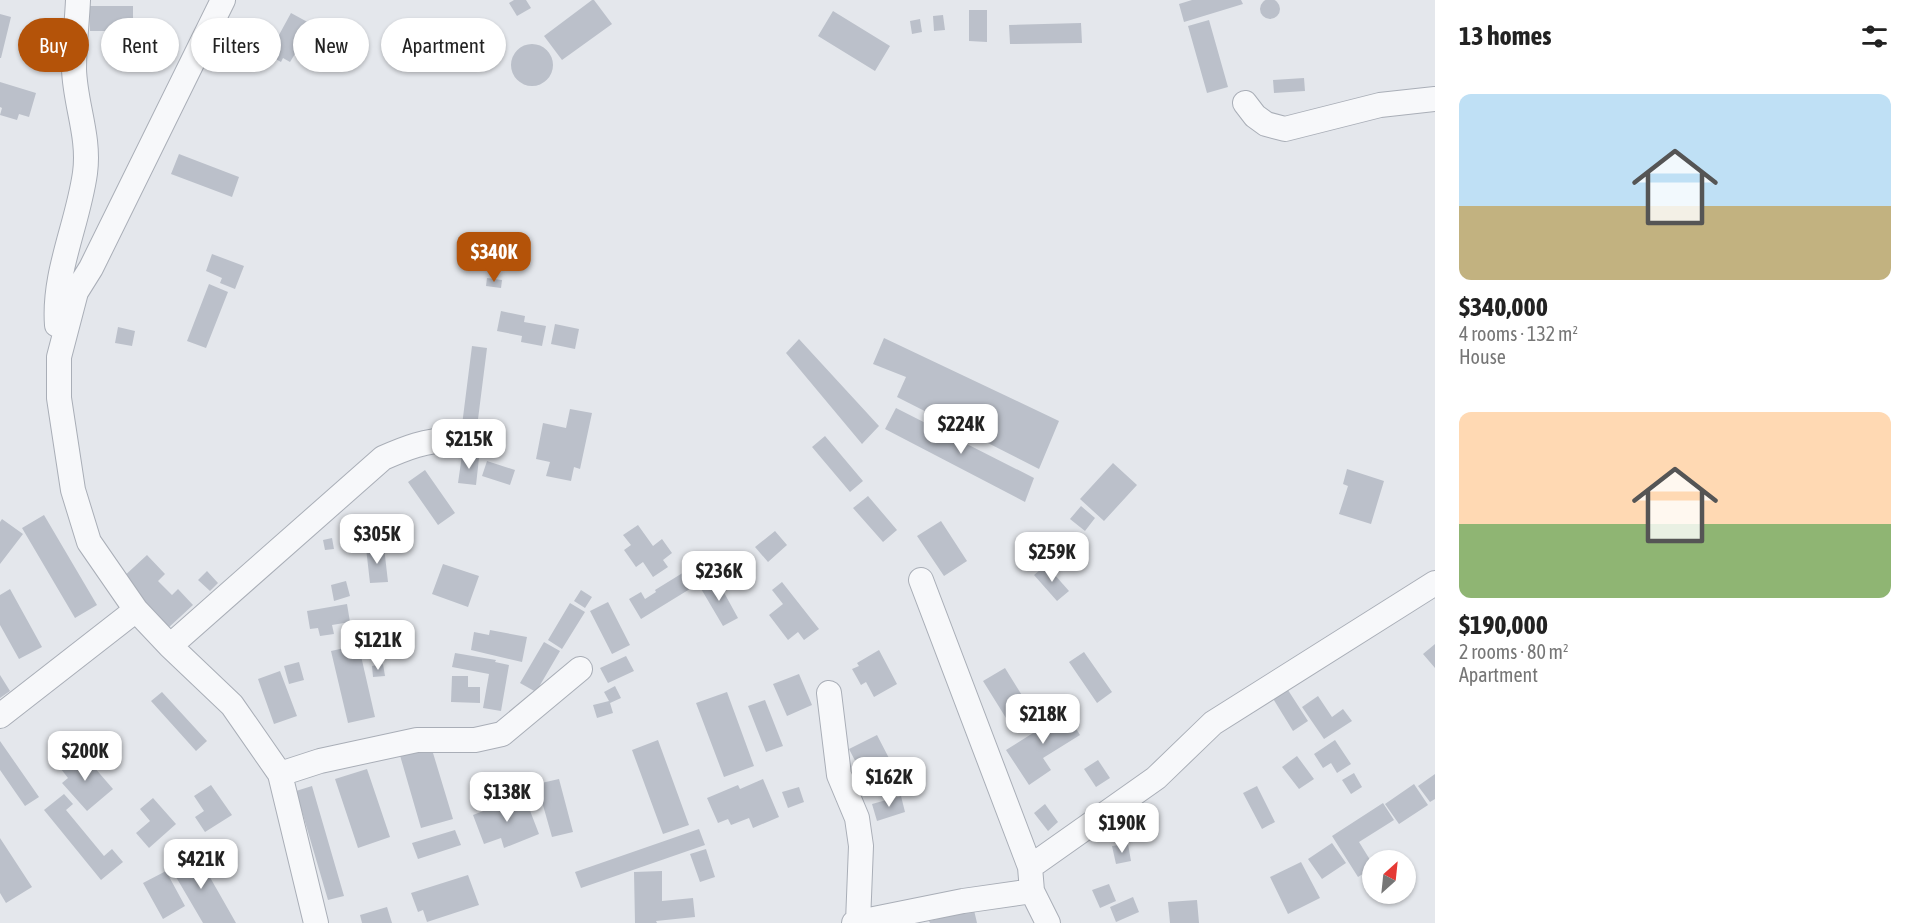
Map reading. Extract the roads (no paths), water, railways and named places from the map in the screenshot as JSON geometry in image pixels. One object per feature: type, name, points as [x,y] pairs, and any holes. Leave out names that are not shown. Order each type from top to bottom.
[{"type":"street","points":[[78,0],[74,70],[86,140],[86,171],[59,282],[56,314],[59,398],[73,490],[90,542],[136,610],[232,705],[280,774],[316,923]]},
{"type":"street","points":[[59,357],[76,292],[91,268],[223,0]]},
{"type":"street","points":[[1245,104],[1266,124],[1285,129],[1380,105],[1435,99]]},
{"type":"street","points":[[170,646],[383,458],[410,446],[434,440],[450,440]]},
{"type":"street","points":[[921,580],[1048,923]]},
{"type":"street","points":[[829,693],[839,775],[857,818],[861,846],[856,923],[963,901],[1031,879],[1156,778],[1213,723],[1435,583]]},
{"type":"street","points":[[0,716],[136,610]]},
{"type":"street","points":[[280,774],[320,761],[417,741],[475,740],[502,734],[580,669]]}]
